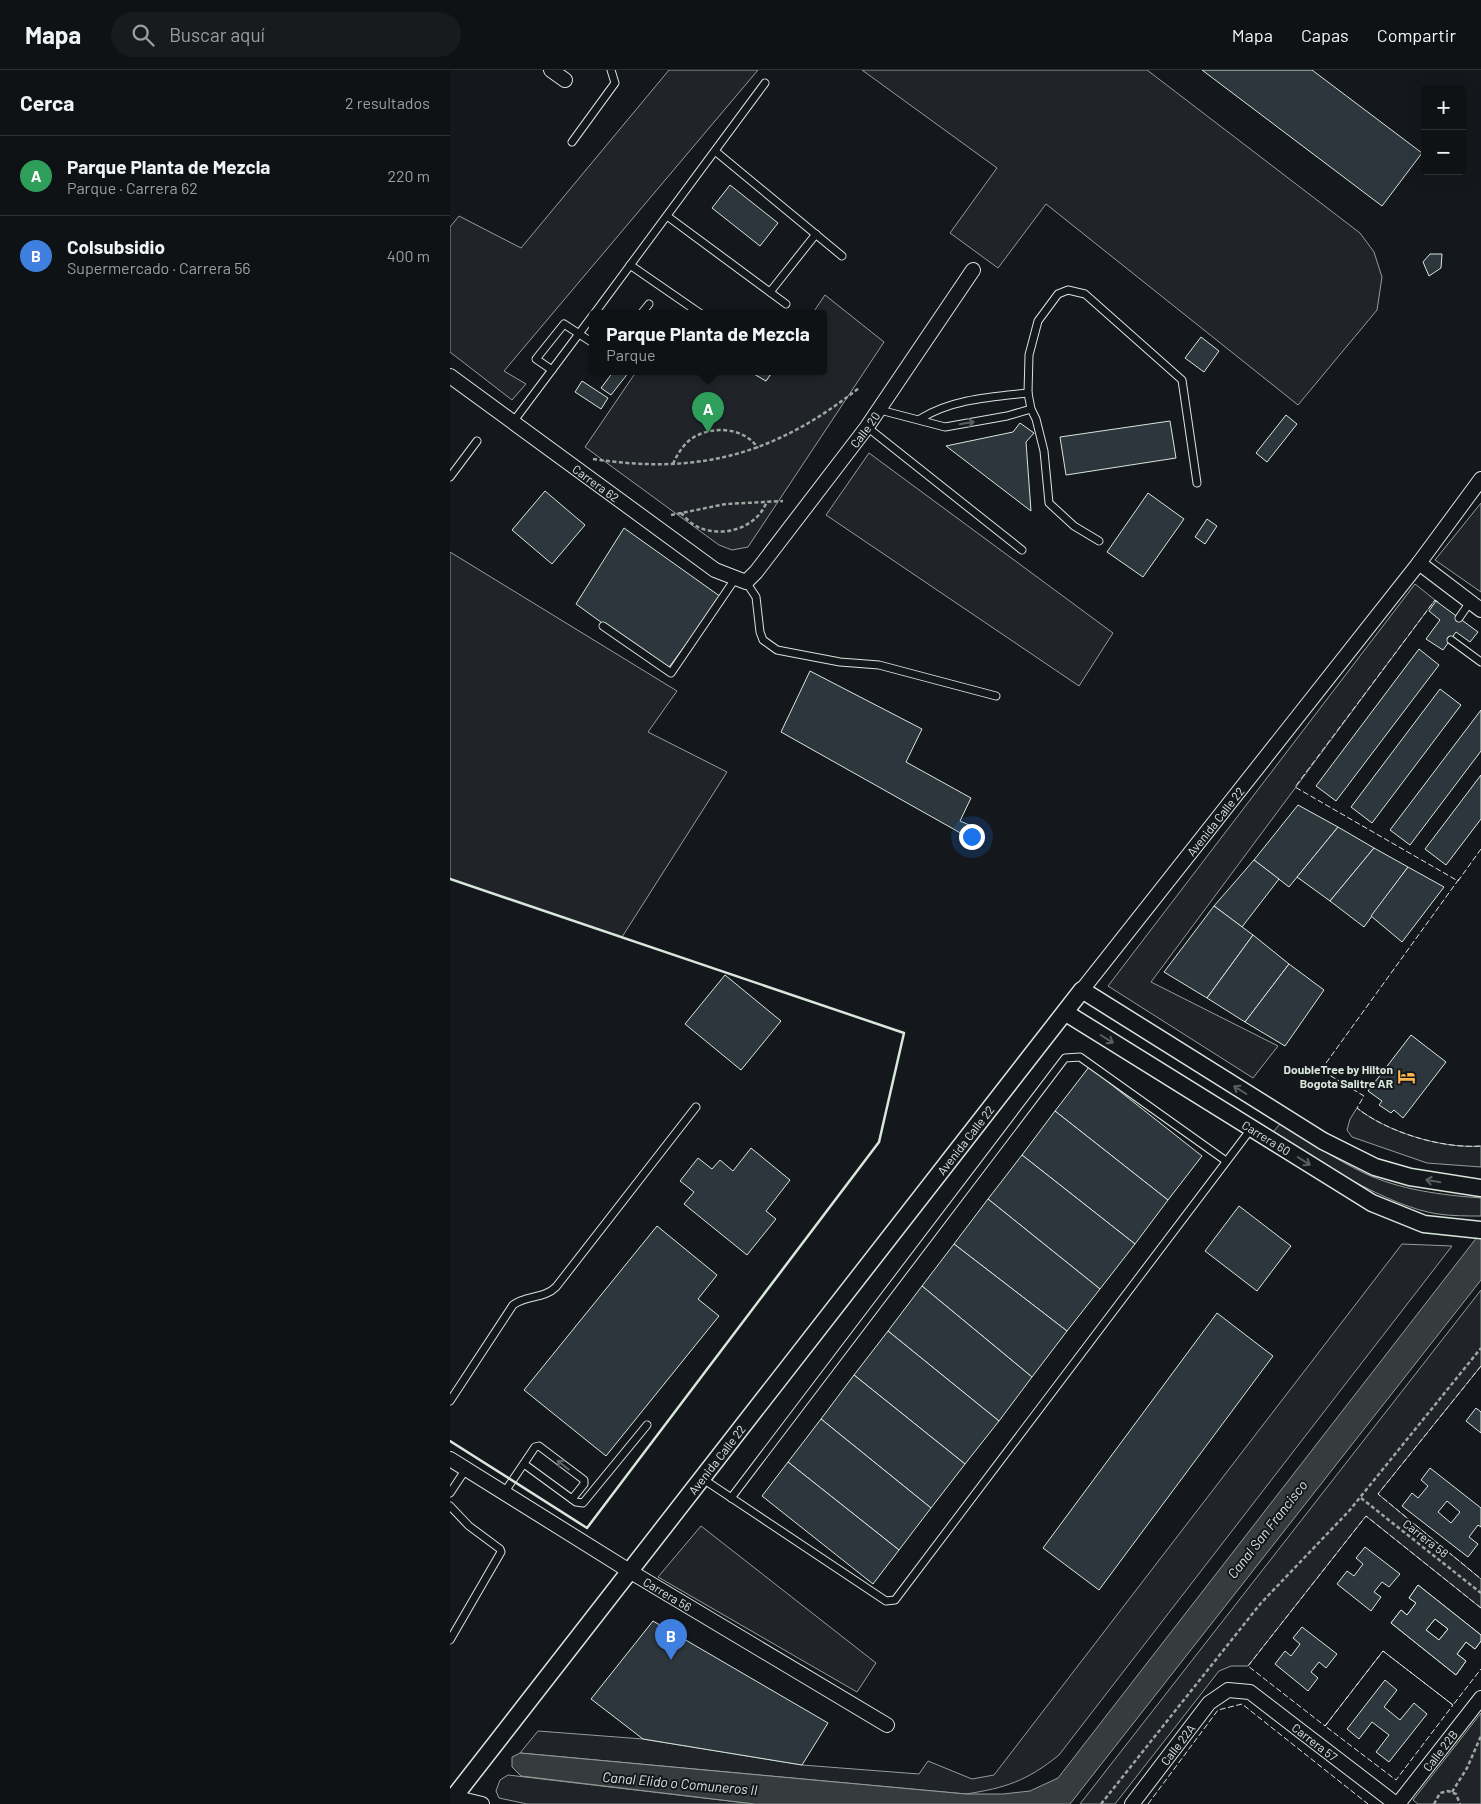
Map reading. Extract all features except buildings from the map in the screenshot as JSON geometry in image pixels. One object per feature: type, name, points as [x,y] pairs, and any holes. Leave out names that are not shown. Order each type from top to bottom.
[{"type":"street","name":"Calle 20","points":[[741,580],[756,572],[868,427],[973,270]]},
{"type":"street","name":"Carrera 62","points":[[450,376],[715,570],[741,580]]},
{"type":"street","name":"Avenida Calle 22","points":[[452,1800],[1082,990],[1419,563],[1481,479]]},
{"type":"street","points":[[1419,563],[1476,606]]},
{"type":"street","points":[[1082,990],[1323,1141],[1376,1167],[1410,1177],[1481,1188]]},
{"type":"street","name":"Carrera 60","points":[[1066,1013],[1379,1207],[1424,1224],[1481,1230]]},
{"type":"street","points":[[1251,1128],[1267,1107]]},
{"type":"street","name":"Carrera 56","points":[[450,1460],[631,1572],[887,1725]]},
{"type":"street","name":"Calle 22A","points":[[1132,1804],[1209,1703],[1228,1690]]},
{"type":"street","name":"Carrera 57","points":[[1228,1690],[1250,1692],[1397,1804]]},
{"type":"street","name":"Calle 22B","points":[[1397,1804],[1481,1698]]},
{"type":"street","points":[[452,1800],[482,1804]]},
{"type":"lane","points":[[572,142],[615,83],[612,70]]},
{"type":"lane","points":[[597,310],[765,83]]},
{"type":"lane","points":[[715,151],[842,256]]},
{"type":"lane","points":[[667,216],[786,304]]},
{"type":"lane","points":[[770,292],[816,234]]},
{"type":"lane","points":[[630,265],[695,310]]},
{"type":"lane","points":[[1099,541],[1074,526],[1049,503],[1044,451],[1036,419],[1031,409],[1028,392],[1029,355],[1038,321],[1058,294],[1068,290],[1085,294],[1182,380],[1197,483]]},
{"type":"lane","points":[[644,310],[649,304]]},
{"type":"lane","points":[[513,422],[589,320]]},
{"type":"lane","points":[[552,370],[536,358],[564,324],[589,340]]},
{"type":"lane","points":[[920,419],[947,405],[1028,392]]},
{"type":"lane","points":[[880,410],[920,419],[933,426],[945,427],[1007,416],[1031,409]]},
{"type":"lane","points":[[868,427],[1022,550]]},
{"type":"lane","points":[[450,477],[453,468],[477,441]]},
{"type":"lane","points":[[603,626],[671,673],[741,580],[756,597],[760,632],[763,640],[777,650],[840,662],[879,665],[996,696]]},
{"type":"lane","points":[[1458,618],[1476,606]]},
{"type":"lane","points":[[1451,640],[1481,662]]},
{"type":"lane","points":[[731,1498],[1065,1058],[1080,1057],[1226,1161]]},
{"type":"lane","points":[[450,1401],[511,1308],[521,1300],[547,1294],[556,1287],[696,1106]]},
{"type":"lane","points":[[703,1479],[886,1601],[895,1600],[1251,1128]]},
{"type":"lane","points":[[524,1464],[579,1504],[585,1501],[647,1425]]},
{"type":"lane","points":[[504,1493],[535,1447],[539,1446],[584,1480],[584,1484],[572,1499]]},
{"type":"lane","points":[[450,1493],[466,1470]]},
{"type":"lane","points":[[450,1506],[468,1526],[500,1549],[501,1552],[450,1640]]},
{"type":"path","points":[[593,459],[647,465],[723,458],[758,448],[818,418],[858,388]]},
{"type":"path","points":[[673,464],[679,452],[691,439],[707,432],[724,430],[741,434],[758,448]]},
{"type":"path","points":[[681,513],[694,525],[710,531],[726,532],[741,528],[755,519],[767,501]]},
{"type":"path","points":[[671,515],[726,504],[783,501]]},
{"type":"path","points":[[1101,1804],[1261,1603],[1360,1498],[1481,1348]]},
{"type":"path","name":"Carrera 58","points":[[1360,1498],[1481,1593]]},
{"type":"path","points":[[1452,1792],[1467,1768],[1481,1736]]},
{"type":"path","points":[[1434,1804],[1440,1793],[1452,1792],[1459,1798],[1460,1804]]},
{"type":"shaded area","points":[[669,70],[758,70],[504,371],[526,384],[512,400],[450,352],[450,227],[459,216],[521,248]]},
{"type":"shaded area","points":[[862,70],[1147,70],[1360,233],[1374,252],[1382,277],[1377,310],[1298,405],[1046,204],[998,268],[950,233],[997,168]]},
{"type":"shaded area","points":[[825,295],[884,342],[748,547],[732,550],[719,545],[585,447],[634,375],[755,375],[766,381],[771,375],[827,375],[827,310],[815,310]]},
{"type":"shaded area","points":[[869,453],[1113,633],[1079,686],[826,515]]},
{"type":"shaded area","points":[[1481,503],[1481,592],[1435,560]]},
{"type":"shaded area","points":[[450,552],[677,691],[648,732],[727,772],[622,937],[450,879]]},
{"type":"shaded area","points":[[1415,584],[1435,600],[1151,982],[1278,1046],[1253,1078],[1108,986]]},
{"type":"shaded area","points":[[1357,1108],[1369,1117],[1416,1137],[1449,1145],[1481,1146],[1481,1167],[1427,1163],[1352,1137],[1347,1130],[1350,1119]]},
{"type":"shaded area","points":[[1280,1124],[1343,1162],[1378,1179],[1421,1191],[1481,1198],[1481,1216],[1454,1216],[1419,1210],[1375,1192],[1310,1156],[1273,1132]]},
{"type":"shaded area","points":[[1402,1244],[1452,1246],[1059,1755],[1026,1777],[1004,1786],[966,1794],[520,1753],[538,1731],[643,1739],[802,1765],[919,1774],[928,1761],[972,1779],[994,1775]]},
{"type":"shaded area","points":[[1481,1290],[1481,1366],[1378,1494],[1481,1579],[1481,1608],[1366,1516],[1248,1666],[1231,1666],[1219,1671],[1115,1804],[1080,1804]]},
{"type":"shaded area","points":[[701,1526],[876,1663],[857,1692],[658,1577]]},
{"type":"shaded area","points":[[1481,1713],[1481,1804],[1418,1804],[1413,1800]]},
{"type":"shaded area","points":[[508,1775],[755,1804],[527,1804],[499,1798],[496,1791],[500,1780]]},
{"type":"water","points":[[1481,1232],[1481,1280],[1070,1804],[755,1804],[521,1776],[512,1767],[512,1757],[520,1753],[966,1794],[1003,1794],[1030,1791],[1058,1778]]},
{"type":"fence","points":[[1438,602],[1435,600],[1295,787],[1458,881],[1481,849]]},
{"type":"fence","points":[[1459,879],[1321,1070],[1364,1096],[1357,1108],[1369,1117],[1399,1131],[1433,1142],[1449,1145],[1481,1146]]},
{"type":"fence","points":[[1481,1366],[1378,1494],[1481,1579]]},
{"type":"fence","points":[[1481,1608],[1366,1516],[1248,1666],[1325,1726],[1383,1651],[1453,1705],[1481,1669]]},
{"type":"fence","points":[[1383,1651],[1453,1705],[1396,1780],[1325,1726],[1383,1651]]},
{"type":"fence","points":[[1148,1804],[1218,1710],[1242,1704],[1368,1804]]},
{"type":"wall","points":[[450,879],[904,1033],[879,1142],[587,1528],[450,1441]]},
{"type":"place","name":"Parque Planta de Mezcla","points":[[708,433]]},
{"type":"place","name":"DoubleTree by Hilton Bogota Salitre AR","points":[[1407,1076]]},
{"type":"place","name":"Colsubsidio","points":[[671,1660]]},
{"type":"water label","name":"Canal San Francisco","points":[[1267,1529]]},
{"type":"water label","name":"Canal Elido o Comuneros II","points":[[680,1783]]}]
